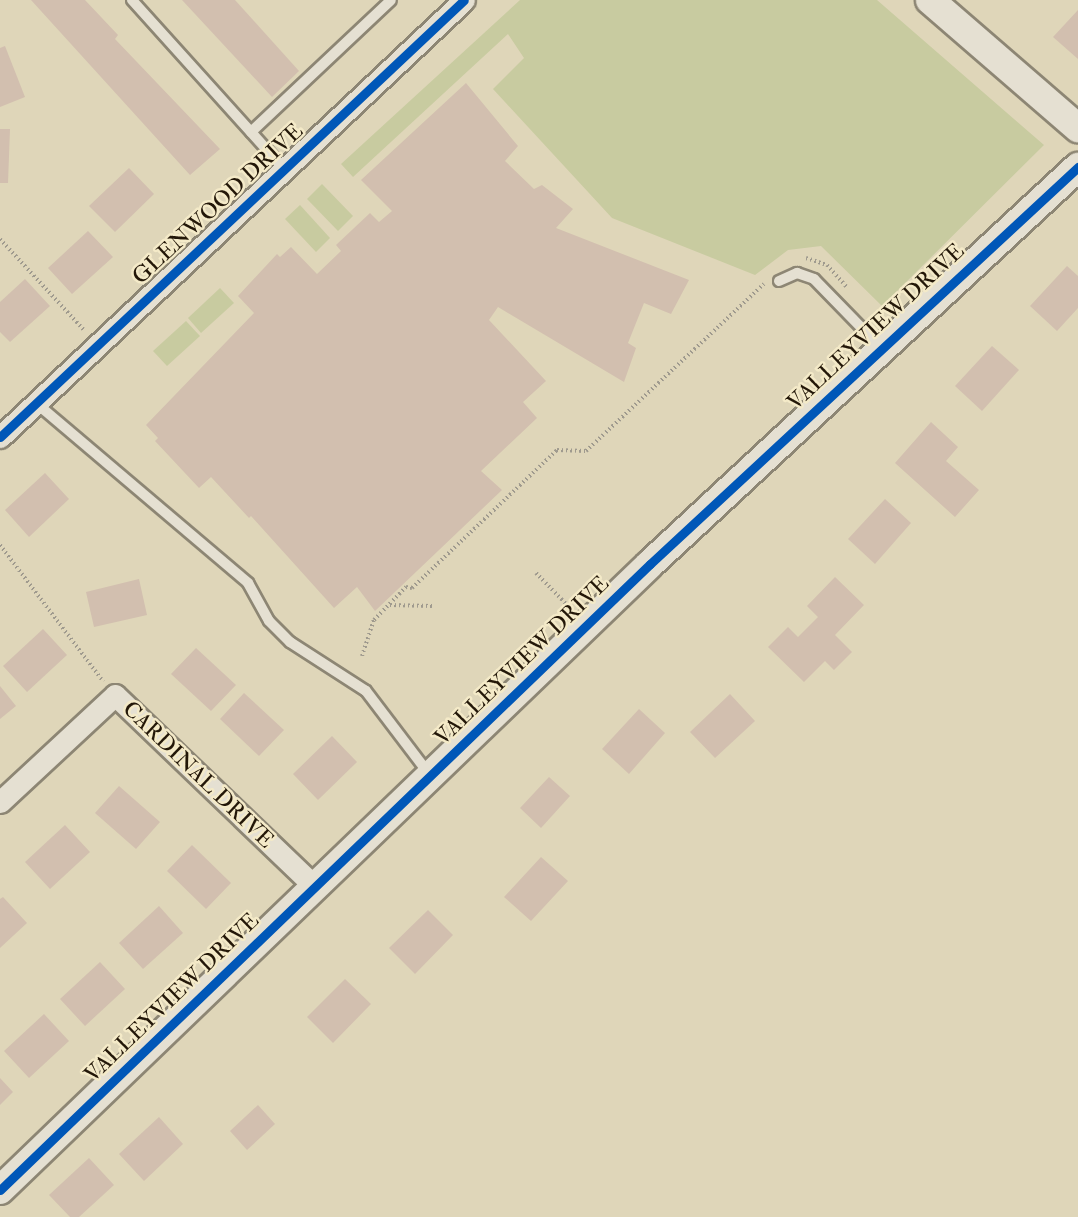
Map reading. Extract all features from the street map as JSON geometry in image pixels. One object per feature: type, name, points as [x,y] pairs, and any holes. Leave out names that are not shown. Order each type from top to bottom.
[{"type":"street","name":"GLENWOOD DRIVE","points":[[0,437],[464,0]]},
{"type":"street","points":[[930,0],[1078,128]]},
{"type":"street","name":"VALLEYVIEW DRIVE","points":[[0,1190],[650,564],[1078,167]]},
{"type":"street","name":"CARDINAL DRIVE","points":[[0,802],[115,695],[316,888]]},
{"type":"lane","points":[[132,0],[285,169]]},
{"type":"lane","points":[[251,132],[391,0]]},
{"type":"lane","points":[[779,282],[797,273],[814,279],[882,349]]},
{"type":"lane","points":[[36,402],[248,584],[269,621],[290,642],[366,691],[431,776]]},
{"type":"path","points":[[0,239],[98,345]]},
{"type":"path","points":[[798,256],[828,265],[850,290]]},
{"type":"path","points":[[362,656],[374,620],[406,587],[412,588],[557,450],[586,451],[765,282]]},
{"type":"path","points":[[0,545],[115,695]]},
{"type":"path","points":[[536,573],[573,612]]},
{"type":"path","points":[[389,605],[432,606]]},
{"type":"green space","points":[[520,0],[877,0],[1044,145],[882,306],[821,246],[788,250],[755,275],[612,218],[493,89],[524,58],[508,34],[353,177],[341,164]]},
{"type":"green space","points":[[322,184],[353,216],[338,231],[307,199]]},
{"type":"green space","points":[[300,205],[330,238],[316,252],[285,219]]},
{"type":"green space","points":[[220,288],[234,303],[201,333],[188,318]]},
{"type":"green space","points":[[186,321],[200,336],[167,366],[153,351]]},
{"type":"building","points":[[31,0],[85,0],[118,35],[115,39],[220,149],[190,175]]},
{"type":"building","points":[[182,0],[235,0],[299,71],[272,97]]},
{"type":"building","points":[[1078,10],[1078,59],[1053,37]]},
{"type":"building","points":[[5,46],[25,97],[0,107],[0,48]]},
{"type":"building","points":[[466,83],[518,146],[505,161],[534,189],[542,185],[573,209],[556,228],[689,280],[671,314],[644,303],[628,343],[636,348],[624,382],[498,307],[489,320],[546,381],[523,402],[537,418],[481,471],[502,490],[375,611],[357,587],[334,608],[251,516],[249,518],[211,477],[199,488],[155,441],[158,438],[146,425],[254,313],[238,296],[277,254],[280,257],[291,247],[317,274],[341,251],[336,245],[370,213],[379,222],[392,211],[361,180]]},
{"type":"building","points":[[0,129],[10,129],[8,183],[0,183]]},
{"type":"building","points":[[129,168],[154,194],[115,232],[89,206]]},
{"type":"building","points":[[88,231],[113,257],[72,294],[48,268]]},
{"type":"building","points":[[1067,266],[1078,276],[1078,308],[1057,331],[1030,306]]},
{"type":"building","points":[[25,279],[50,306],[10,342],[0,332],[0,302]]},
{"type":"building","points":[[992,346],[1019,370],[982,411],[955,386]]},
{"type":"building","points":[[931,422],[958,447],[946,461],[979,490],[955,517],[895,463]]},
{"type":"building","points":[[45,473],[69,499],[29,537],[5,510]]},
{"type":"building","points":[[885,499],[911,523],[875,564],[848,539]]},
{"type":"building","points":[[835,577],[864,605],[835,635],[852,652],[834,670],[825,661],[804,682],[768,647],[788,627],[798,637],[818,617],[807,606]]},
{"type":"building","points":[[139,579],[147,615],[94,627],[86,592]]},
{"type":"building","points":[[43,629],[67,655],[27,692],[3,666]]},
{"type":"building","points":[[196,648],[236,685],[211,711],[171,674]]},
{"type":"building","points":[[0,686],[16,706],[0,719]]},
{"type":"building","points":[[244,693],[284,730],[259,756],[220,719]]},
{"type":"building","points":[[730,694],[755,721],[715,758],[690,732]]},
{"type":"building","points":[[639,709],[665,733],[629,774],[602,749]]},
{"type":"building","points":[[332,736],[357,762],[318,800],[293,774]]},
{"type":"building","points":[[549,777],[570,796],[541,828],[520,808]]},
{"type":"building","points":[[119,786],[160,822],[136,849],[95,813]]},
{"type":"building","points":[[65,825],[90,852],[50,889],[25,862]]},
{"type":"building","points":[[192,845],[231,883],[206,909],[167,871]]},
{"type":"building","points":[[541,857],[568,881],[531,921],[504,897]]},
{"type":"building","points":[[3,897],[27,923],[0,948],[0,899]]},
{"type":"building","points":[[159,906],[183,933],[143,969],[119,943]]},
{"type":"building","points":[[428,910],[453,935],[415,974],[389,948]]},
{"type":"building","points":[[100,962],[125,989],[85,1026],[60,999]]},
{"type":"building","points":[[345,979],[371,1004],[333,1043],[307,1017]]},
{"type":"building","points":[[44,1014],[69,1041],[29,1078],[4,1051]]},
{"type":"building","points":[[0,1078],[13,1092],[0,1105]]},
{"type":"building","points":[[258,1105],[275,1124],[247,1150],[230,1131]]},
{"type":"building","points":[[159,1117],[183,1144],[144,1181],[119,1154]]},
{"type":"building","points":[[89,1158],[114,1185],[79,1217],[70,1217],[49,1195]]},
{"type":"cycle path","points":[[0,437],[464,0]]},
{"type":"cycle path","points":[[0,1190],[650,564],[1078,167]]}]
